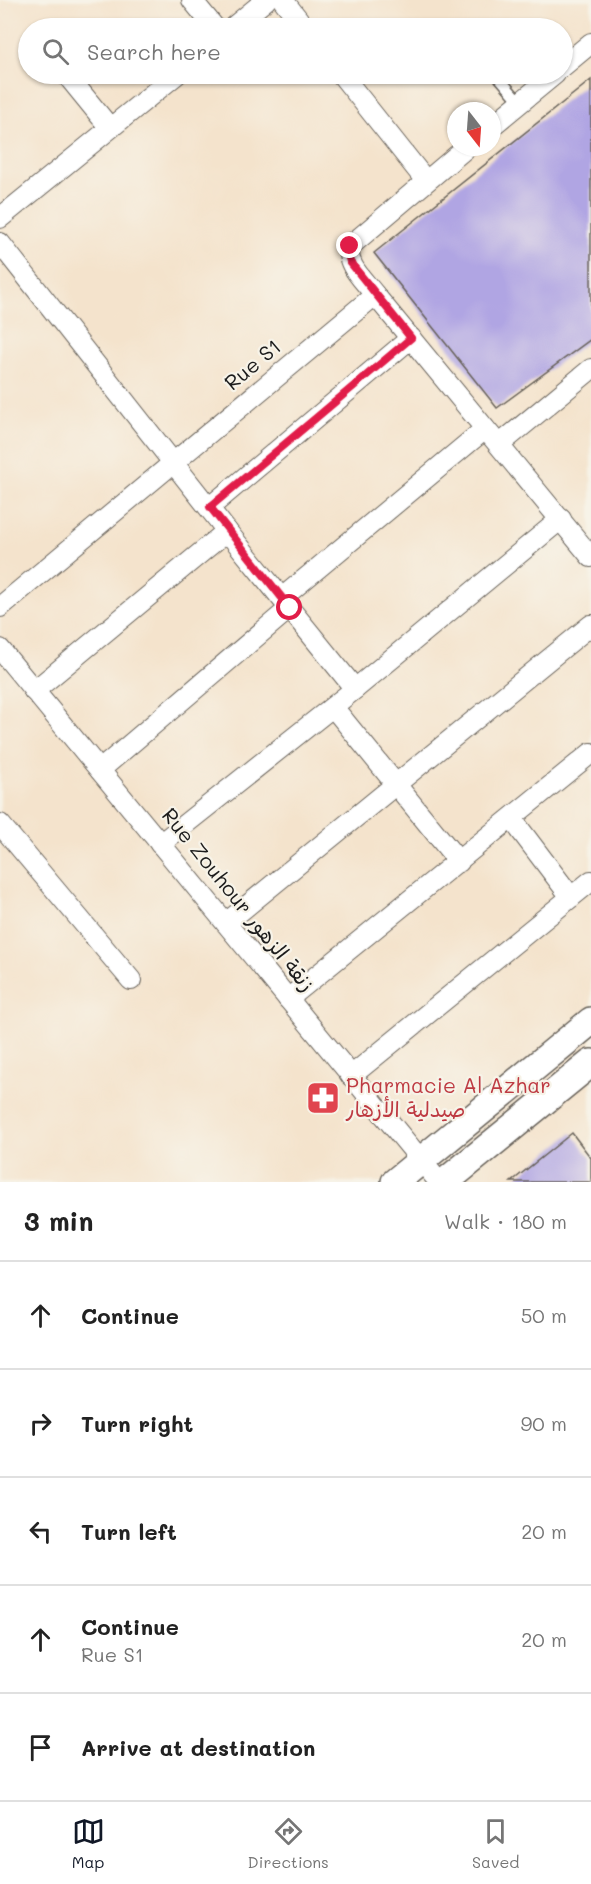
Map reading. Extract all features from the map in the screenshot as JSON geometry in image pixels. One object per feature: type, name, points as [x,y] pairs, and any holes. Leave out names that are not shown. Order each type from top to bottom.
[{"type":"main road","points":[[395,1182],[591,1021]]},
{"type":"main road","points":[[445,1182],[591,1063]]},
{"type":"street","points":[[192,0],[207,18]]},
{"type":"street","points":[[244,18],[266,0]]},
{"type":"street","points":[[283,0],[297,18]]},
{"type":"street","points":[[573,58],[591,43]]},
{"type":"street","points":[[74,84],[110,128]]},
{"type":"street","points":[[0,218],[165,84]]},
{"type":"street","points":[[349,84],[426,181]]},
{"type":"street","points":[[501,118],[542,84]]},
{"type":"street","points":[[456,156],[350,246],[348,254],[350,262],[485,429],[588,548]]},
{"type":"street","points":[[0,243],[355,689]]},
{"type":"street","name":"Rue S1","points":[[0,607],[375,295]]},
{"type":"street","points":[[210,507],[411,338]]},
{"type":"street","points":[[499,445],[591,369]]},
{"type":"street","points":[[100,770],[485,429]]},
{"type":"street","points":[[160,844],[333,707],[561,519]]},
{"type":"street","points":[[34,691],[227,531]]},
{"type":"street","points":[[226,923],[591,625]]},
{"type":"street","name":"Rue Zouhour زنقة الزهور","points":[[0,649],[439,1182]]},
{"type":"street","points":[[333,707],[459,862]]},
{"type":"street","points":[[288,999],[591,753]]},
{"type":"street","points":[[512,819],[571,897]]},
{"type":"street","points":[[0,824],[130,980]]},
{"type":"street","points":[[351,1076],[591,881]]},
{"type":"lane","points":[[505,84],[520,102]]},
{"type":"building","points":[[591,80],[591,339],[497,408],[374,253],[496,156],[501,156],[501,152]]},
{"type":"building","points":[[572,1133],[591,1158],[591,1182],[511,1182]]},
{"type":"place","name":"Pharmacie Al Azhar صيدلية الأزهار","points":[[323,1098]]},
{"type":"route","points":[[290,608],[210,507],[411,338],[350,262],[348,254],[350,246]]}]
